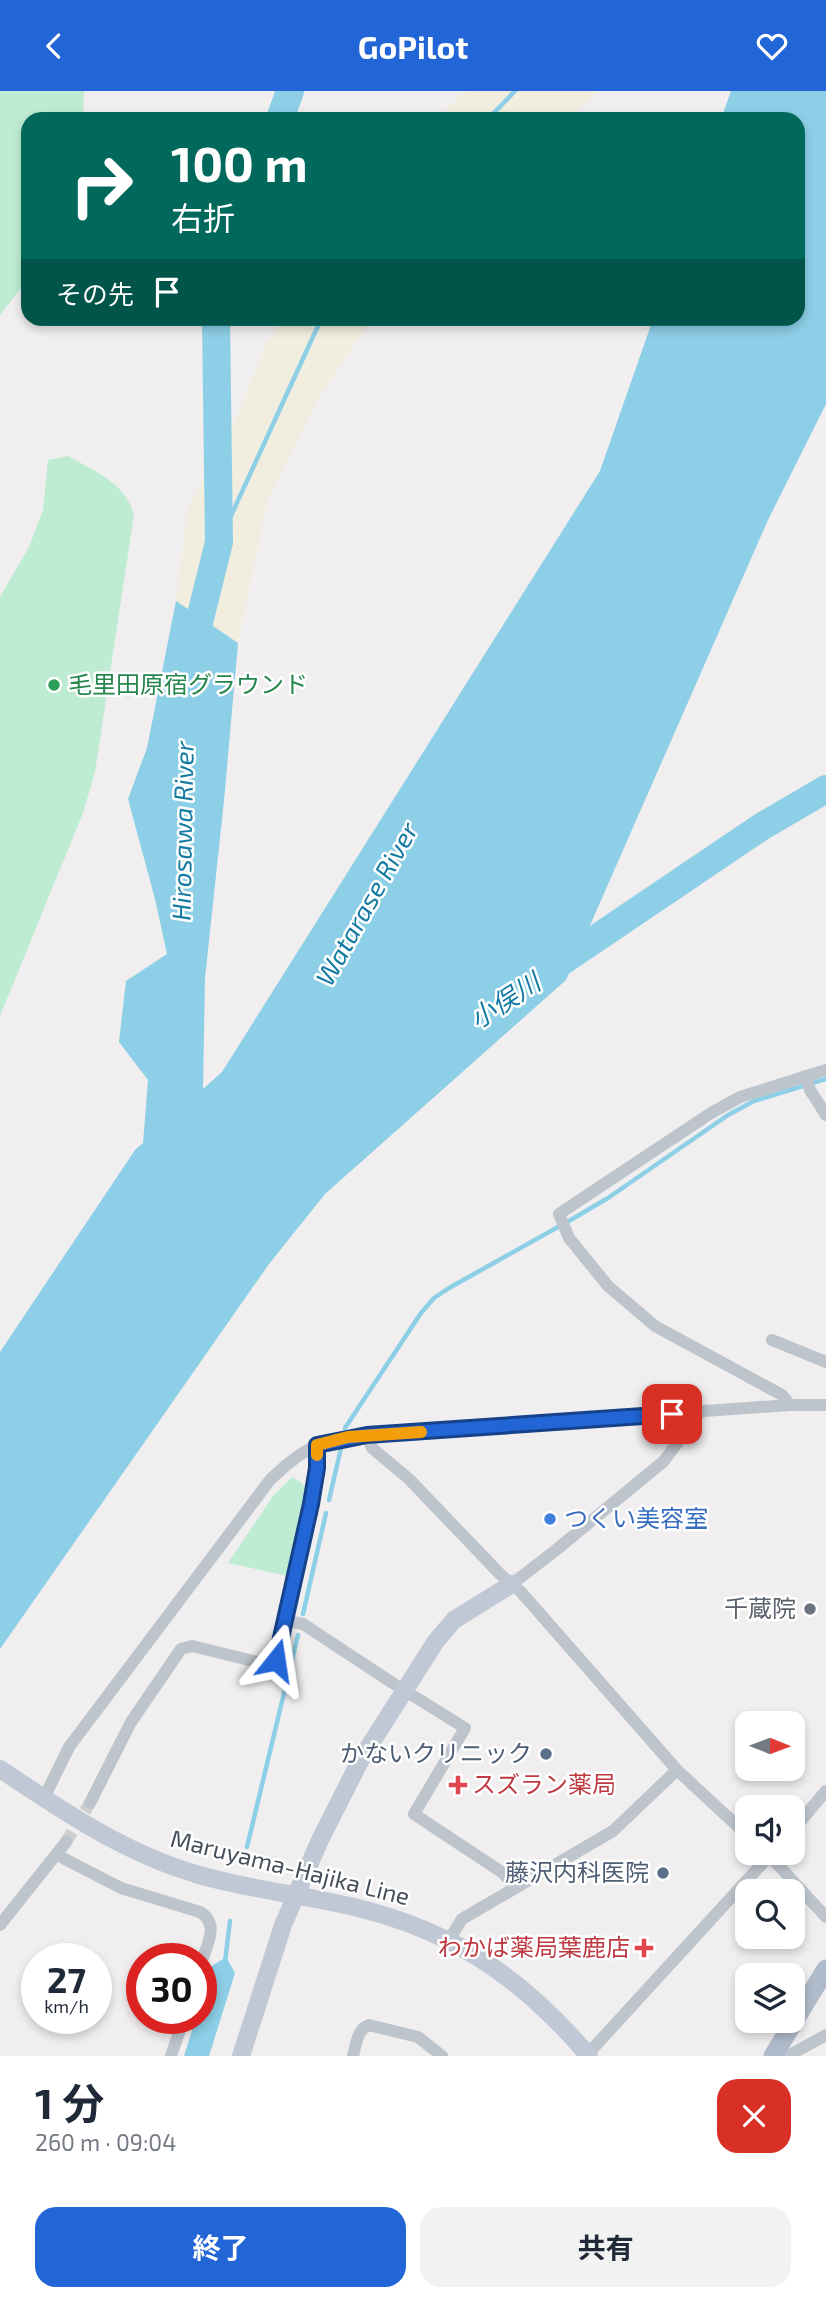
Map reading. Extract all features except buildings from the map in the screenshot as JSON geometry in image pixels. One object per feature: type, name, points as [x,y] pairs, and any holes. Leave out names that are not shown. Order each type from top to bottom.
[{"type":"main road","points":[[241,2056],[283,1925],[320,1840],[361,1759],[436,1641],[454,1620],[512,1584]]},
{"type":"main road","name":"Maruyama-Hajika Line","points":[[0,1769],[133,1850],[161,1862],[196,1874],[383,1914],[449,1940],[495,1968],[528,1993],[557,2020],[587,2055]]},
{"type":"main road","points":[[773,2056],[826,1969]]},
{"type":"street","points":[[790,1405],[782,1395],[655,1326],[608,1286],[569,1238],[559,1214],[740,1097],[808,1083],[826,1070]]},
{"type":"street","points":[[808,1083],[826,1115]]},
{"type":"street","points":[[772,1340],[825,1360]]},
{"type":"street","points":[[44,1798],[69,1747],[270,1479],[294,1456],[317,1445],[367,1435],[790,1405],[826,1405]]},
{"type":"street","points":[[512,1584],[664,1461],[700,1412]]},
{"type":"street","points":[[367,1435],[372,1448],[435,1504],[512,1584],[677,1770],[735,1824]]},
{"type":"street","points":[[90,1803],[131,1722],[181,1649],[192,1646],[270,1665],[276,1660],[287,1621],[317,1468],[317,1445]]},
{"type":"street","points":[[287,1621],[303,1624],[404,1691],[466,1728],[414,1814],[503,1873],[514,1887]]},
{"type":"street","points":[[449,1940],[462,1919],[613,1831],[677,1770]]},
{"type":"street","points":[[805,1816],[826,1791]]},
{"type":"street","points":[[0,1924],[66,1842]]},
{"type":"street","points":[[57,1856],[121,1888],[208,1916],[212,1932],[208,1943]]},
{"type":"street","points":[[587,2055],[760,1865]]},
{"type":"street","points":[[780,1865],[826,1917]]},
{"type":"street","points":[[353,2056],[363,2027],[378,2025],[418,2037],[442,2056]]},
{"type":"street","points":[[171,2056],[179,2034]]},
{"type":"street","points":[[788,2056],[826,2035]]},
{"type":"green space","points":[[0,91],[84,91],[83,112],[21,112],[21,288],[0,315]]},
{"type":"green space","name":"毛里田原宿グラウンド","points":[[68,456],[116,486],[124,494],[134,515],[95,772],[83,813],[0,1016],[0,597],[29,547],[43,510],[48,460]]},
{"type":"green space","points":[[292,1477],[302,1483],[307,1493],[288,1576],[228,1563],[273,1496]]},
{"type":"sand","points":[[466,91],[600,91],[574,112],[444,112]]},
{"type":"sand","points":[[278,326],[366,326],[320,395],[267,501],[238,643],[176,602],[188,507],[234,424],[264,349]]},
{"type":"water","name":"Watarase River","points":[[731,91],[826,91],[826,404],[768,520],[566,980],[325,1194],[269,1264],[0,1649],[0,1352],[135,1150],[143,1143],[148,1080],[119,1042],[126,981],[167,954],[128,799],[147,748],[176,601],[238,643],[205,978],[203,1089],[222,1072],[600,471],[651,326],[805,326],[805,112],[724,112]]},
{"type":"water","points":[[226,1957],[235,1973],[217,2030],[217,1963]]},
{"type":"water","points":[[191,2034],[216,2034],[209,2056],[184,2056]]},
{"type":"waterway","name":"Hirosawa River","points":[[282,112],[290,91]]},
{"type":"waterway","points":[[495,112],[515,91]]},
{"type":"waterway","name":"Hirosawa River","points":[[191,655],[219,542],[216,326]]},
{"type":"waterway","points":[[219,542],[318,326]]},
{"type":"waterway","name":"小俣川","points":[[548,971],[761,827],[826,789]]},
{"type":"waterway","points":[[569,1221],[608,1198],[728,1115],[754,1101],[826,1079]]},
{"type":"waterway","points":[[345,1428],[421,1313],[434,1298],[558,1227]]},
{"type":"waterway","points":[[329,1500],[341,1448]]},
{"type":"waterway","points":[[303,1614],[326,1513]]},
{"type":"waterway","points":[[247,1847],[298,1635]]},
{"type":"waterway","points":[[225,1962],[230,1921]]},
{"type":"tunnel","points":[[66,1842],[90,1803]]},
{"type":"slow traffic","points":[[317,1455],[317,1445],[348,1437],[421,1432]]},
{"type":"place","name":"毛里田原宿グラウンド","points":[[54,685]]},
{"type":"place","name":"つくい美容室","points":[[550,1519]]},
{"type":"place","name":"千蔵院","points":[[810,1609]]},
{"type":"place","name":"かないクリニック","points":[[546,1754]]},
{"type":"place","name":"スズラン薬局","points":[[458,1785]]},
{"type":"place","name":"藤沢内科医院","points":[[663,1873]]},
{"type":"place","name":"わかば薬局葉鹿店","points":[[644,1948]]},
{"type":"route","points":[[276,1660],[287,1621],[311,1504],[317,1468],[317,1445],[367,1435],[672,1414]]}]
